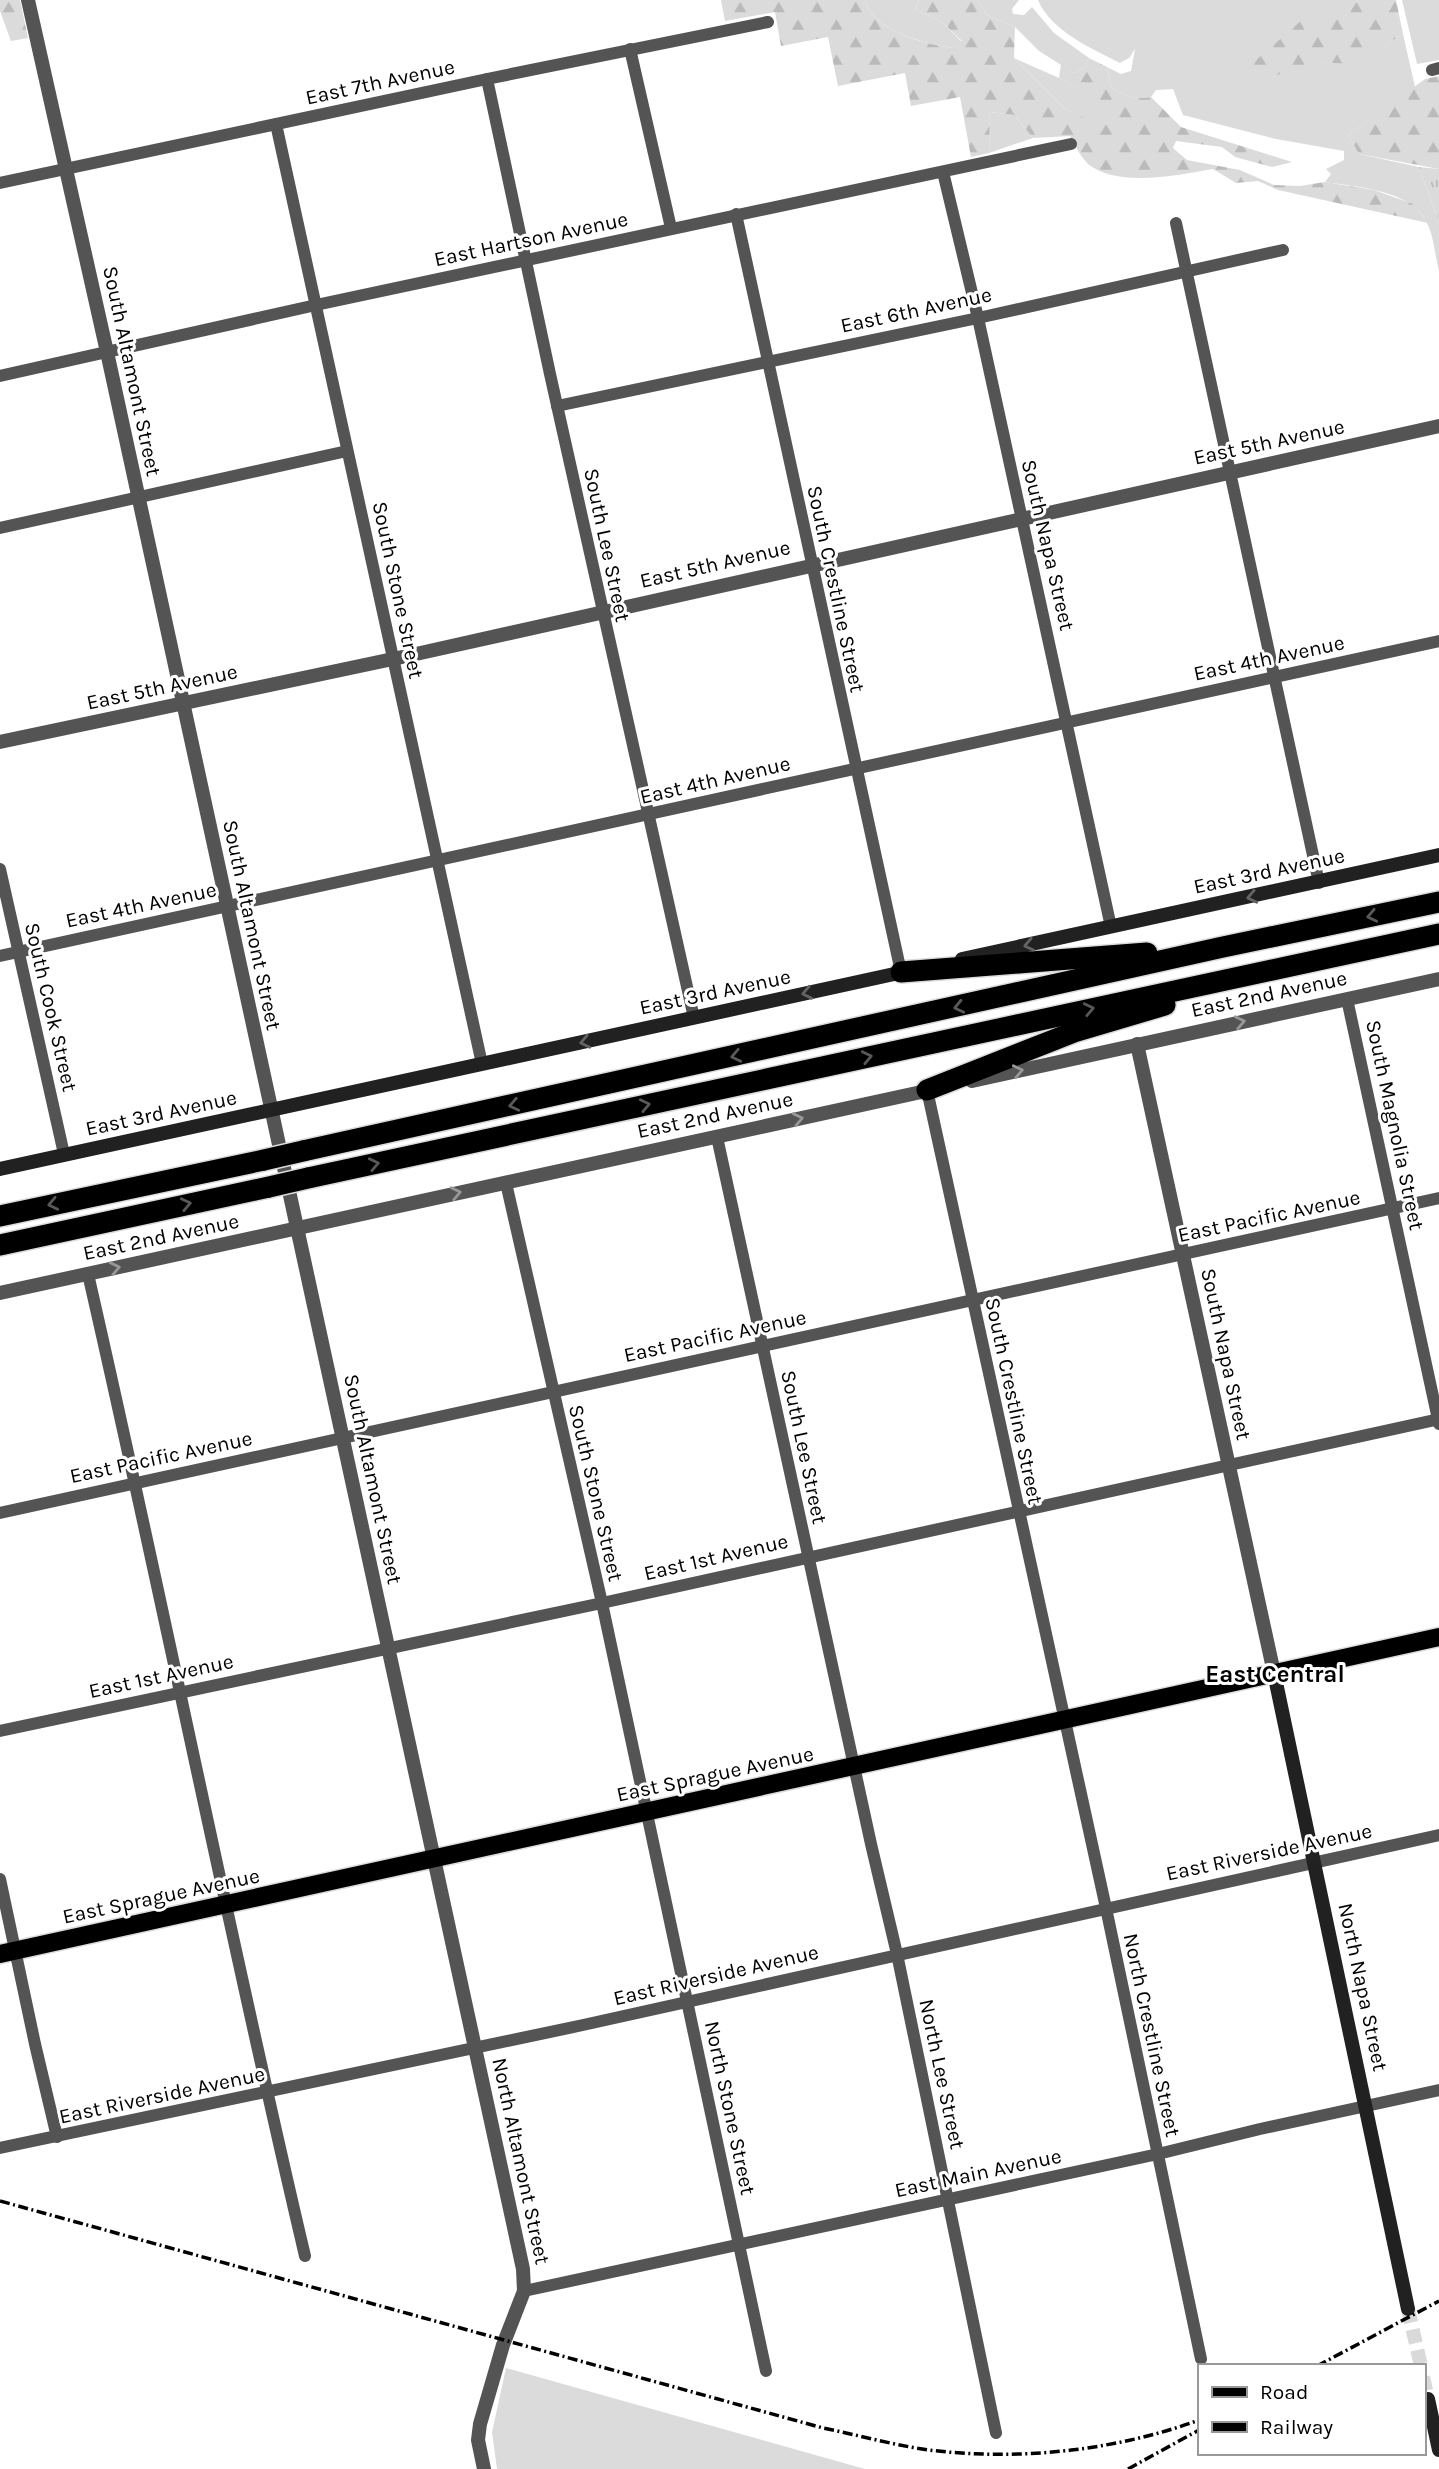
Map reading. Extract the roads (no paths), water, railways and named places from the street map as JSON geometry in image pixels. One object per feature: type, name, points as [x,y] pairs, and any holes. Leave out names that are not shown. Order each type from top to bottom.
[{"type":"highway","points":[[0,1216],[1439,902]]},
{"type":"highway","points":[[0,1245],[1439,934]]},
{"type":"highway","points":[[901,972],[1223,947]]},
{"type":"highway","points":[[927,1090],[1074,1032],[1163,1006],[1212,982]]},
{"type":"main road","name":"East 3rd Avenue","points":[[0,1169],[1439,855]]},
{"type":"main road","name":"East Sprague Avenue","points":[[8,1952],[1439,1637]]},
{"type":"main road","name":"North Napa Street","points":[[1274,1673],[1408,2309]]},
{"type":"main road","points":[[1428,2399],[1439,2450]]},
{"type":"street","name":"South Altamont Street","points":[[28,0],[434,1859]]},
{"type":"street","name":"East 7th Avenue","points":[[0,183],[768,22]]},
{"type":"street","points":[[631,49],[671,228]]},
{"type":"street","name":"South Lee Street","points":[[487,79],[694,1018]]},
{"type":"street","name":"South Stone Street","points":[[275,124],[482,1064]]},
{"type":"street","name":"East Hartson Avenue","points":[[0,376],[316,304],[1071,145]]},
{"type":"street","name":"South Napa Street","points":[[943,172],[978,318],[1111,927]]},
{"type":"street","name":"South Crestline Street","points":[[736,214],[810,564],[901,972]]},
{"type":"street","points":[[1176,223],[1319,883]]},
{"type":"street","name":"East 6th Avenue","points":[[557,406],[978,318],[1283,250]]},
{"type":"street","name":"East 5th Avenue","points":[[0,742],[393,659],[1439,426]]},
{"type":"street","points":[[0,528],[347,451]]},
{"type":"street","name":"East 4th Avenue","points":[[0,956],[1439,641]]},
{"type":"street","name":"South Cook Street","points":[[0,869],[64,1154]]},
{"type":"street","name":"East 2nd Avenue","points":[[0,1293],[1439,979]]},
{"type":"street","name":"South Magnolia Street","points":[[1347,999],[1439,1421]]},
{"type":"street","name":"South Napa Street","points":[[1136,1044],[1274,1673]]},
{"type":"street","name":"South Crestline Street","points":[[927,1090],[1063,1720]]},
{"type":"street","name":"South Lee Street","points":[[717,1137],[854,1766]]},
{"type":"street","name":"South Stone Street","points":[[506,1183],[648,1812]]},
{"type":"street","name":"East Pacific Avenue","points":[[0,1513],[1439,1198]]},
{"type":"street","points":[[88,1274],[136,1483],[266,2092],[305,2256]]},
{"type":"street","name":"East 1st Avenue","points":[[0,1731],[1439,1421]]},
{"type":"street","name":"North Crestline Street","points":[[1063,1720],[1201,2359]]},
{"type":"street","name":"North Lee Street","points":[[854,1766],[897,1954],[996,2433]]},
{"type":"street","name":"North Stone Street","points":[[648,1812],[766,2371]]},
{"type":"street","name":"East Riverside Avenue","points":[[0,2148],[688,2002],[1439,1835]]},
{"type":"street","name":"North Altamont Street","points":[[434,1859],[520,2253],[524,2291],[503,2345],[480,2424],[478,2440],[484,2469]]},
{"type":"street","points":[[0,1879],[8,1952],[57,2137]]},
{"type":"street","name":"East Main Avenue","points":[[524,2291],[1158,2154],[1439,2090]]},
{"type":"tunnel","points":[[1408,2309],[1421,2364]]},
{"type":"tunnel","points":[[1425,2386],[1428,2399]]},
{"type":"railway","points":[[0,2201],[823,2428],[916,2448],[996,2454],[1065,2451],[1134,2439],[1198,2420]]},
{"type":"railway","points":[[1321,2364],[1439,2301]]},
{"type":"railway","points":[[1128,2469],[1198,2431]]},
{"type":"district","name":"East Central","points":[[1275,1674]]}]
